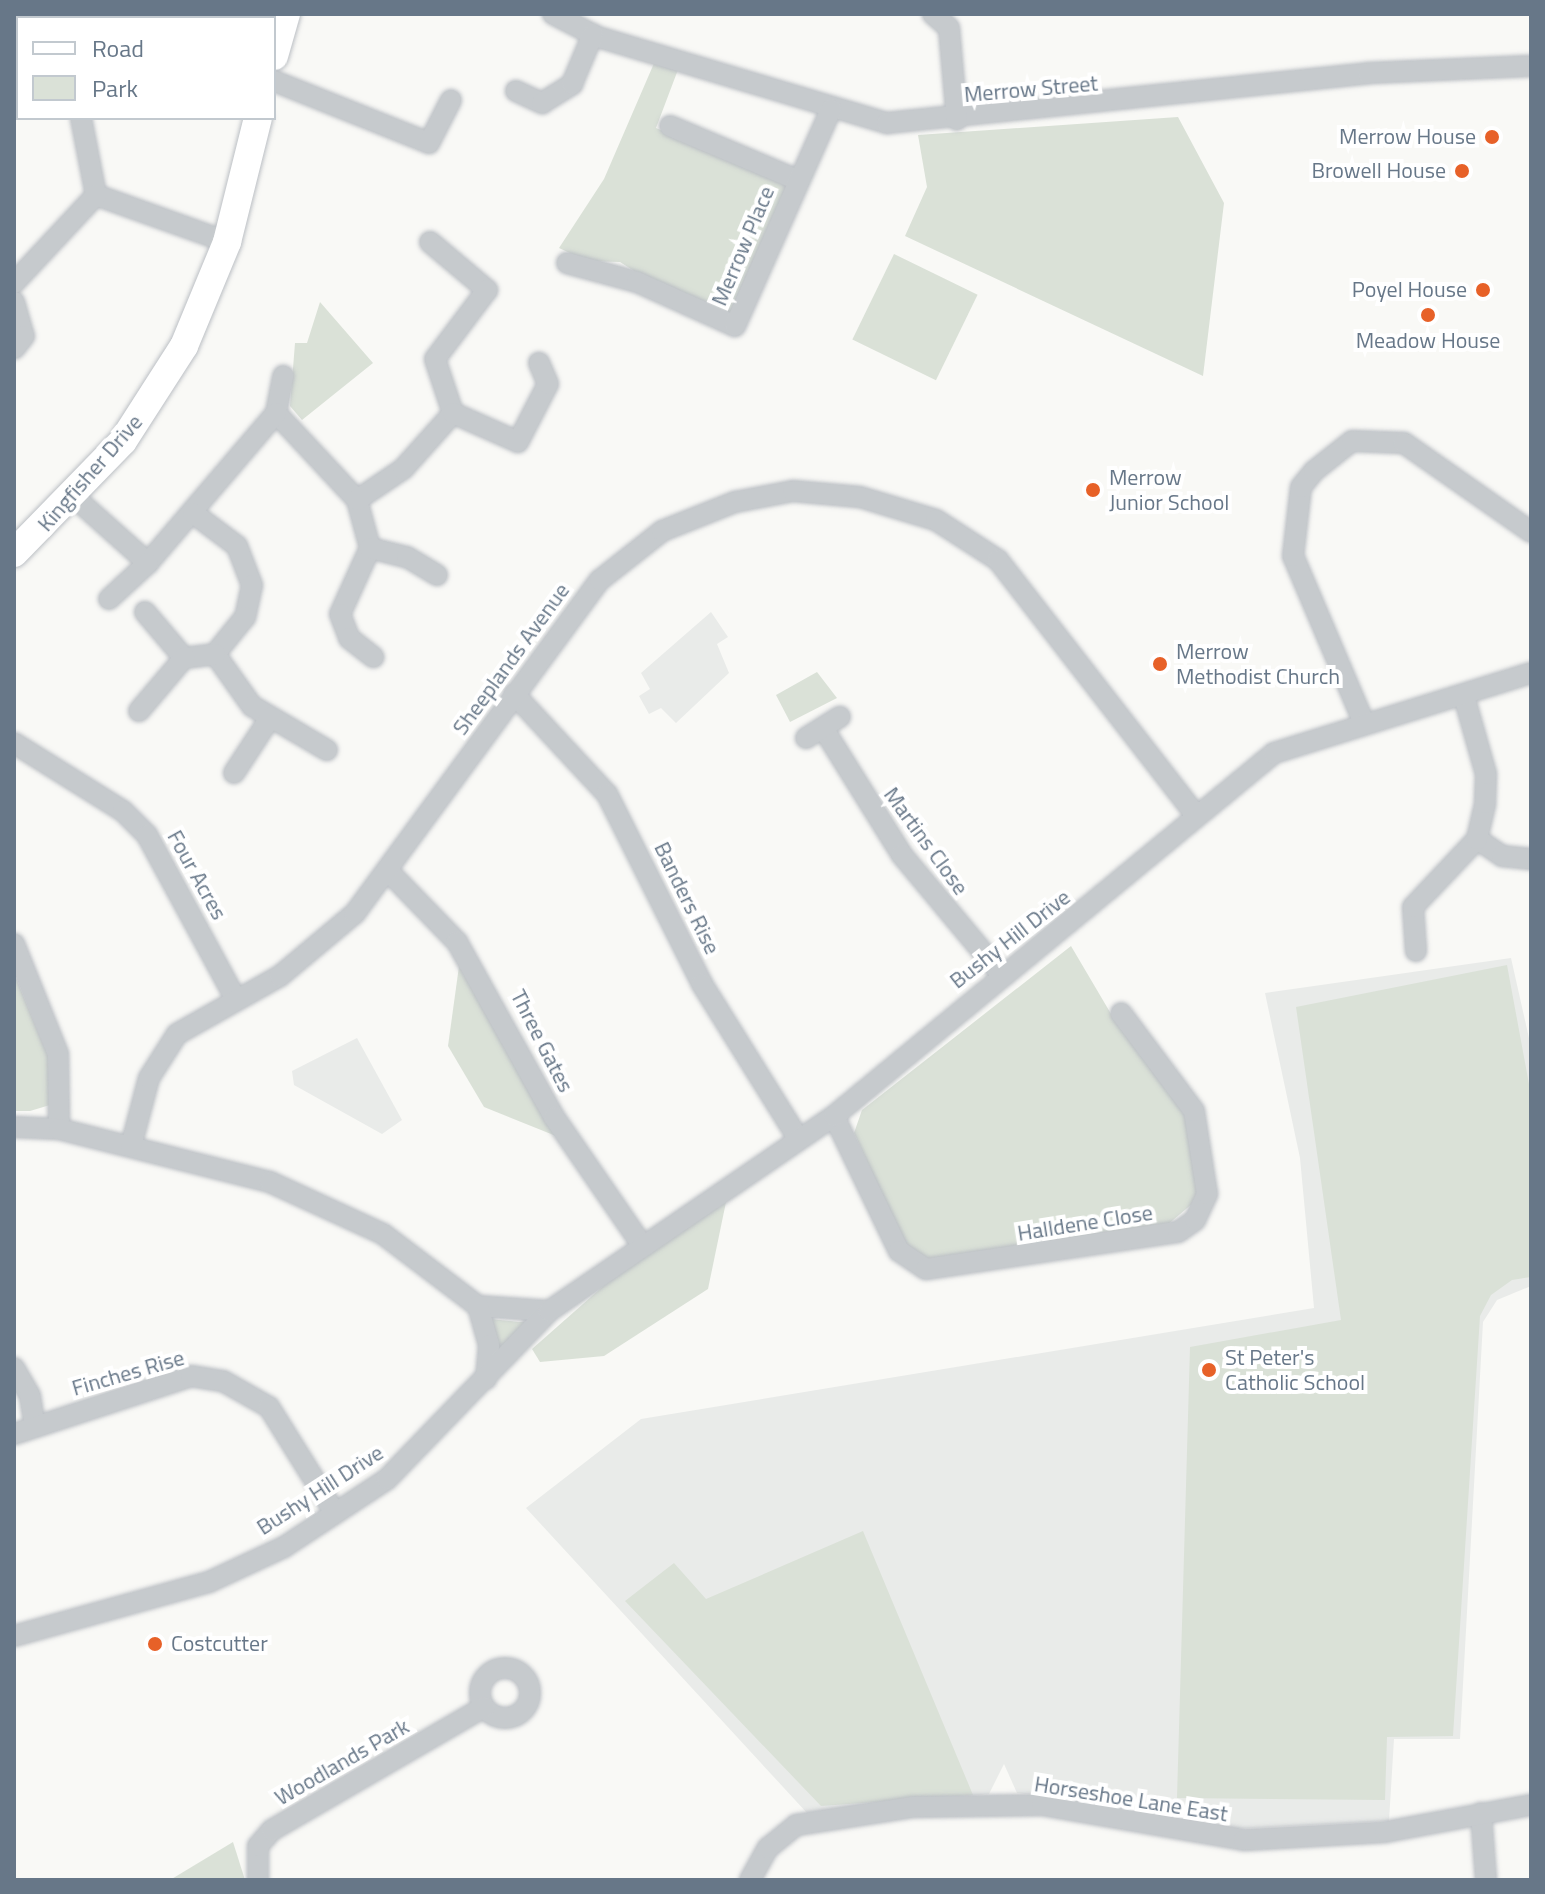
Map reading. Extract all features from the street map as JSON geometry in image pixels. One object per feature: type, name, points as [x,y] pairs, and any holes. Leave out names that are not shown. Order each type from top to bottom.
[{"type":"street","points":[[276,49],[286,14]]},
{"type":"street","name":"Merrow Street","points":[[553,14],[593,34],[831,109],[887,123],[957,120],[1368,73],[1531,66]]},
{"type":"street","points":[[933,14],[949,28],[957,120]]},
{"type":"street","points":[[516,91],[537,111],[572,84],[593,34]]},
{"type":"street","points":[[276,82],[429,143],[451,100]]},
{"type":"street","name":"Merrow Place","points":[[567,263],[637,282],[735,326],[831,109]]},
{"type":"street","points":[[81,120],[96,195]]},
{"type":"street","name":"Kingfisher Drive","points":[[14,553],[73,496],[151,402],[203,307],[227,242],[258,120]]},
{"type":"street","points":[[670,126],[798,180]]},
{"type":"street","points":[[96,195],[227,242]]},
{"type":"street","points":[[14,283],[96,195]]},
{"type":"street","points":[[430,242],[487,290],[435,359],[453,413],[518,442],[548,384],[539,363]]},
{"type":"street","points":[[14,302],[24,336],[14,349]]},
{"type":"street","points":[[109,599],[148,563],[193,513],[276,413],[283,376]]},
{"type":"street","points":[[276,413],[357,500],[370,548],[340,614],[349,638],[373,657]]},
{"type":"street","points":[[357,500],[403,469],[453,413]]},
{"type":"street","points":[[1364,723],[1293,556],[1301,487],[1314,471],[1352,441],[1404,443],[1531,532]]},
{"type":"street","name":"Sheeplands Avenue","points":[[131,1146],[149,1078],[177,1034],[327,941],[389,872],[514,694],[600,580],[662,531],[735,502],[782,493],[860,497],[936,520],[998,560],[1195,814]]},
{"type":"street","points":[[73,496],[148,563]]},
{"type":"street","points":[[139,711],[184,658],[215,654],[245,617],[252,585],[237,546],[193,513]]},
{"type":"street","points":[[370,548],[407,557],[437,575]]},
{"type":"street","points":[[145,612],[184,658]]},
{"type":"street","points":[[215,654],[270,718],[327,750]]},
{"type":"street","name":"Bushy Hill Drive","points":[[14,1636],[209,1582],[335,1513],[428,1443],[549,1311],[640,1242],[834,1116],[1195,814],[1287,745],[1464,696],[1531,673]]},
{"type":"street","name":"Banders Rise","points":[[514,694],[607,794],[702,984],[798,1138]]},
{"type":"street","points":[[1416,951],[1413,907],[1420,892],[1477,839],[1486,774],[1464,696]]},
{"type":"street","points":[[234,773],[270,718]]},
{"type":"street","name":"Martins Close","points":[[823,728],[886,833],[1001,974]]},
{"type":"street","name":"Four Acres","points":[[14,743],[123,811],[147,835],[235,998]]},
{"type":"street","points":[[1477,839],[1502,856],[1531,859]]},
{"type":"street","name":"Three Gates","points":[[389,872],[457,942],[554,1117],[640,1242]]},
{"type":"street","points":[[14,944],[58,1054],[59,1129]]},
{"type":"street","name":"Halldene Close","points":[[834,1116],[899,1251],[926,1269],[1178,1232],[1195,1220],[1207,1194],[1194,1111],[1121,1013]]},
{"type":"street","points":[[14,1127],[59,1129],[298,1192],[383,1234],[478,1306],[549,1311]]},
{"type":"street","points":[[478,1306],[489,1345],[486,1379]]},
{"type":"street","points":[[14,1368],[30,1396],[35,1427]]},
{"type":"street","name":"Finches Rise","points":[[14,1434],[191,1376],[223,1381],[269,1407],[335,1513]]},
{"type":"street","name":"Woodlands Park","points":[[258,1880],[258,1846],[272,1830],[484,1707]]},
{"type":"street","name":"Horseshoe Lane East","points":[[750,1880],[768,1848],[796,1825],[912,1807],[1042,1805],[1244,1840],[1385,1832],[1531,1805]]},
{"type":"street","points":[[1481,1813],[1486,1880]]},
{"type":"shaded area","points":[[711,612],[728,637],[717,644],[729,673],[676,723],[661,708],[649,714],[639,696],[650,689],[641,673]]},
{"type":"shaded area","name":"St Peter's Catholic School","points":[[1511,958],[1531,1047],[1531,1286],[1497,1300],[1483,1322],[1460,1739],[1394,1739],[1389,1821],[1212,1830],[1131,1809],[1123,1792],[1108,1803],[1017,1793],[1004,1764],[989,1794],[807,1813],[526,1508],[641,1419],[1314,1308],[1300,1158],[1265,993]]},
{"type":"shaded area","points":[[357,1038],[402,1120],[382,1134],[294,1085],[292,1071]]},
{"type":"green space","points":[[655,61],[679,67],[656,128],[790,185],[733,315],[661,288],[620,262],[587,261],[559,248],[604,179]]},
{"type":"green space","points":[[1178,117],[1224,203],[1203,376],[905,236],[927,187],[918,135]]},
{"type":"green space","points":[[894,254],[978,295],[936,380],[852,339]]},
{"type":"green space","points":[[320,302],[373,363],[302,420],[290,406],[295,343],[307,343]]},
{"type":"green space","points":[[817,672],[837,698],[790,722],[776,695]]},
{"type":"green space","points":[[1071,946],[1117,1024],[1185,1105],[1199,1198],[1166,1226],[926,1260],[904,1242],[854,1133],[862,1110]]},
{"type":"green space","points":[[460,959],[556,1136],[484,1107],[448,1046]]},
{"type":"green space","points":[[1507,965],[1531,1095],[1531,1277],[1512,1280],[1491,1295],[1480,1316],[1453,1736],[1387,1737],[1385,1800],[1177,1798],[1190,1347],[1341,1320],[1296,1007]]},
{"type":"green space","points":[[14,973],[52,1065],[50,1105],[30,1111],[14,1111]]},
{"type":"green space","points":[[726,1202],[708,1289],[604,1356],[540,1362],[532,1349],[626,1266]]},
{"type":"green space","points":[[490,1319],[519,1322],[528,1322],[495,1352]]},
{"type":"green space","points":[[863,1531],[973,1795],[821,1806],[625,1601],[674,1563],[706,1599]]},
{"type":"green space","points":[[233,1842],[245,1880],[170,1880]]},
{"type":"place","name":"Merrow House","points":[[1492,137]]},
{"type":"place","name":"Browell House","points":[[1462,171]]},
{"type":"place","name":"Poyel House","points":[[1483,290]]},
{"type":"place","name":"Meadow House","points":[[1428,315]]},
{"type":"place","name":"Merrow Junior School","points":[[1093,490]]},
{"type":"place","name":"Merrow Methodist Church","points":[[1160,664]]},
{"type":"place","name":"St Peter's Catholic School","points":[[1209,1370]]},
{"type":"place","name":"Costcutter","points":[[155,1644]]}]
